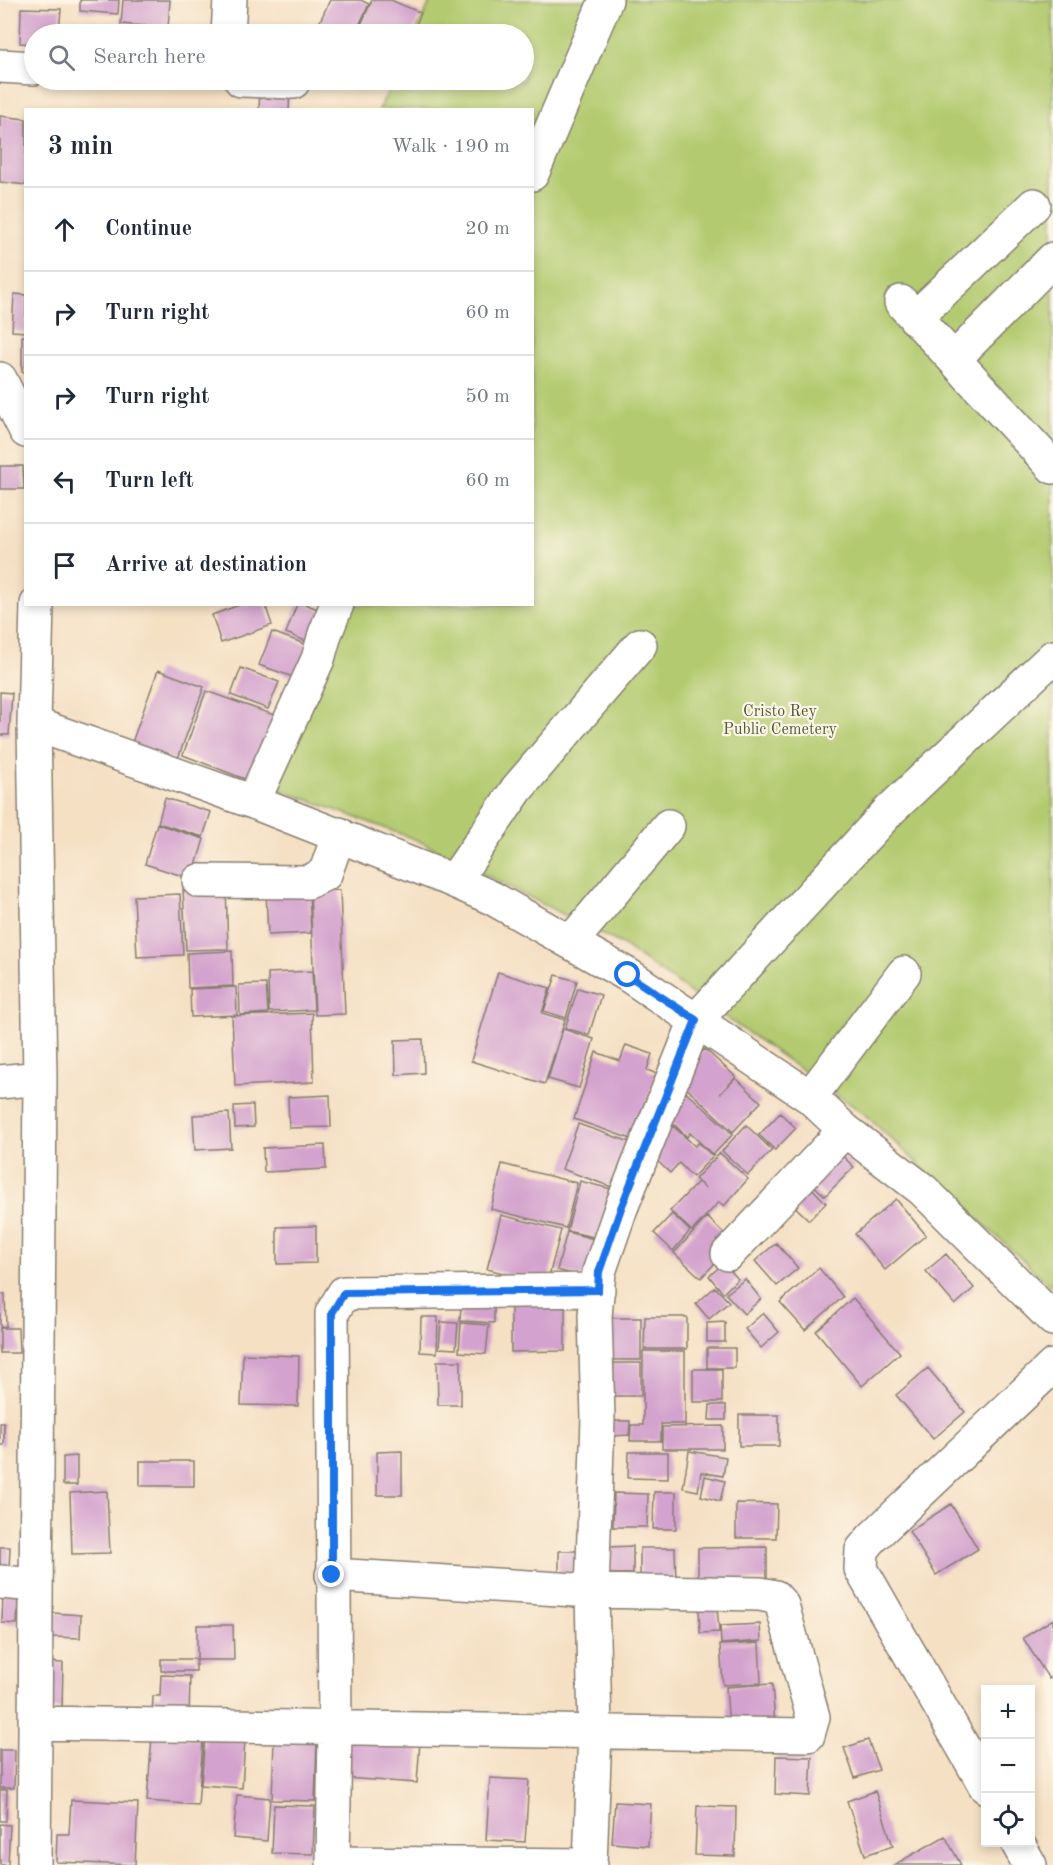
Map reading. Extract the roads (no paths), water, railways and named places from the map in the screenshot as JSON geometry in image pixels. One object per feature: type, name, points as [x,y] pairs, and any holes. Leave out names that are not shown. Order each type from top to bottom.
[{"type":"street","points":[[229,24],[230,0]]},
{"type":"street","points":[[534,169],[606,0]]},
{"type":"street","points":[[0,66],[24,67]]},
{"type":"street","points":[[1034,205],[908,310],[1053,467]]},
{"type":"street","points":[[954,359],[1053,259]]},
{"type":"street","points":[[0,379],[24,427]]},
{"type":"street","points":[[34,1865],[40,1078],[34,724],[37,606]]},
{"type":"street","points":[[253,802],[318,659],[336,606]]},
{"type":"street","points":[[454,882],[517,789],[640,645]]},
{"type":"street","points":[[598,1290],[344,1293],[332,1313],[332,1575],[335,1726],[333,1864],[591,1865],[595,1732],[592,1591],[598,1418],[595,1316],[598,1290],[599,1272],[621,1208],[696,1020],[889,811],[1053,657]]},
{"type":"street","points":[[34,724],[339,834],[492,898],[628,975],[810,1097],[845,1130],[923,1190],[1053,1319]]},
{"type":"street","points":[[571,942],[668,826]]},
{"type":"street","points":[[199,881],[308,882],[317,879],[325,874],[339,834]]},
{"type":"street","points":[[810,1097],[904,974]]},
{"type":"street","points":[[0,1082],[40,1078]]},
{"type":"street","points":[[728,1254],[845,1130]]},
{"type":"street","points":[[981,1778],[861,1569],[862,1550],[1053,1366]]},
{"type":"street","points":[[35,1723],[808,1735],[813,1717],[782,1605],[775,1597],[760,1594],[592,1591],[332,1575]]},
{"type":"street","points":[[0,1582],[36,1585]]},
{"type":"street","points":[[1020,1847],[1030,1865]]},
{"type":"park label","name":"Cristo Rey Public Cemetery","points":[[780,721]]}]
